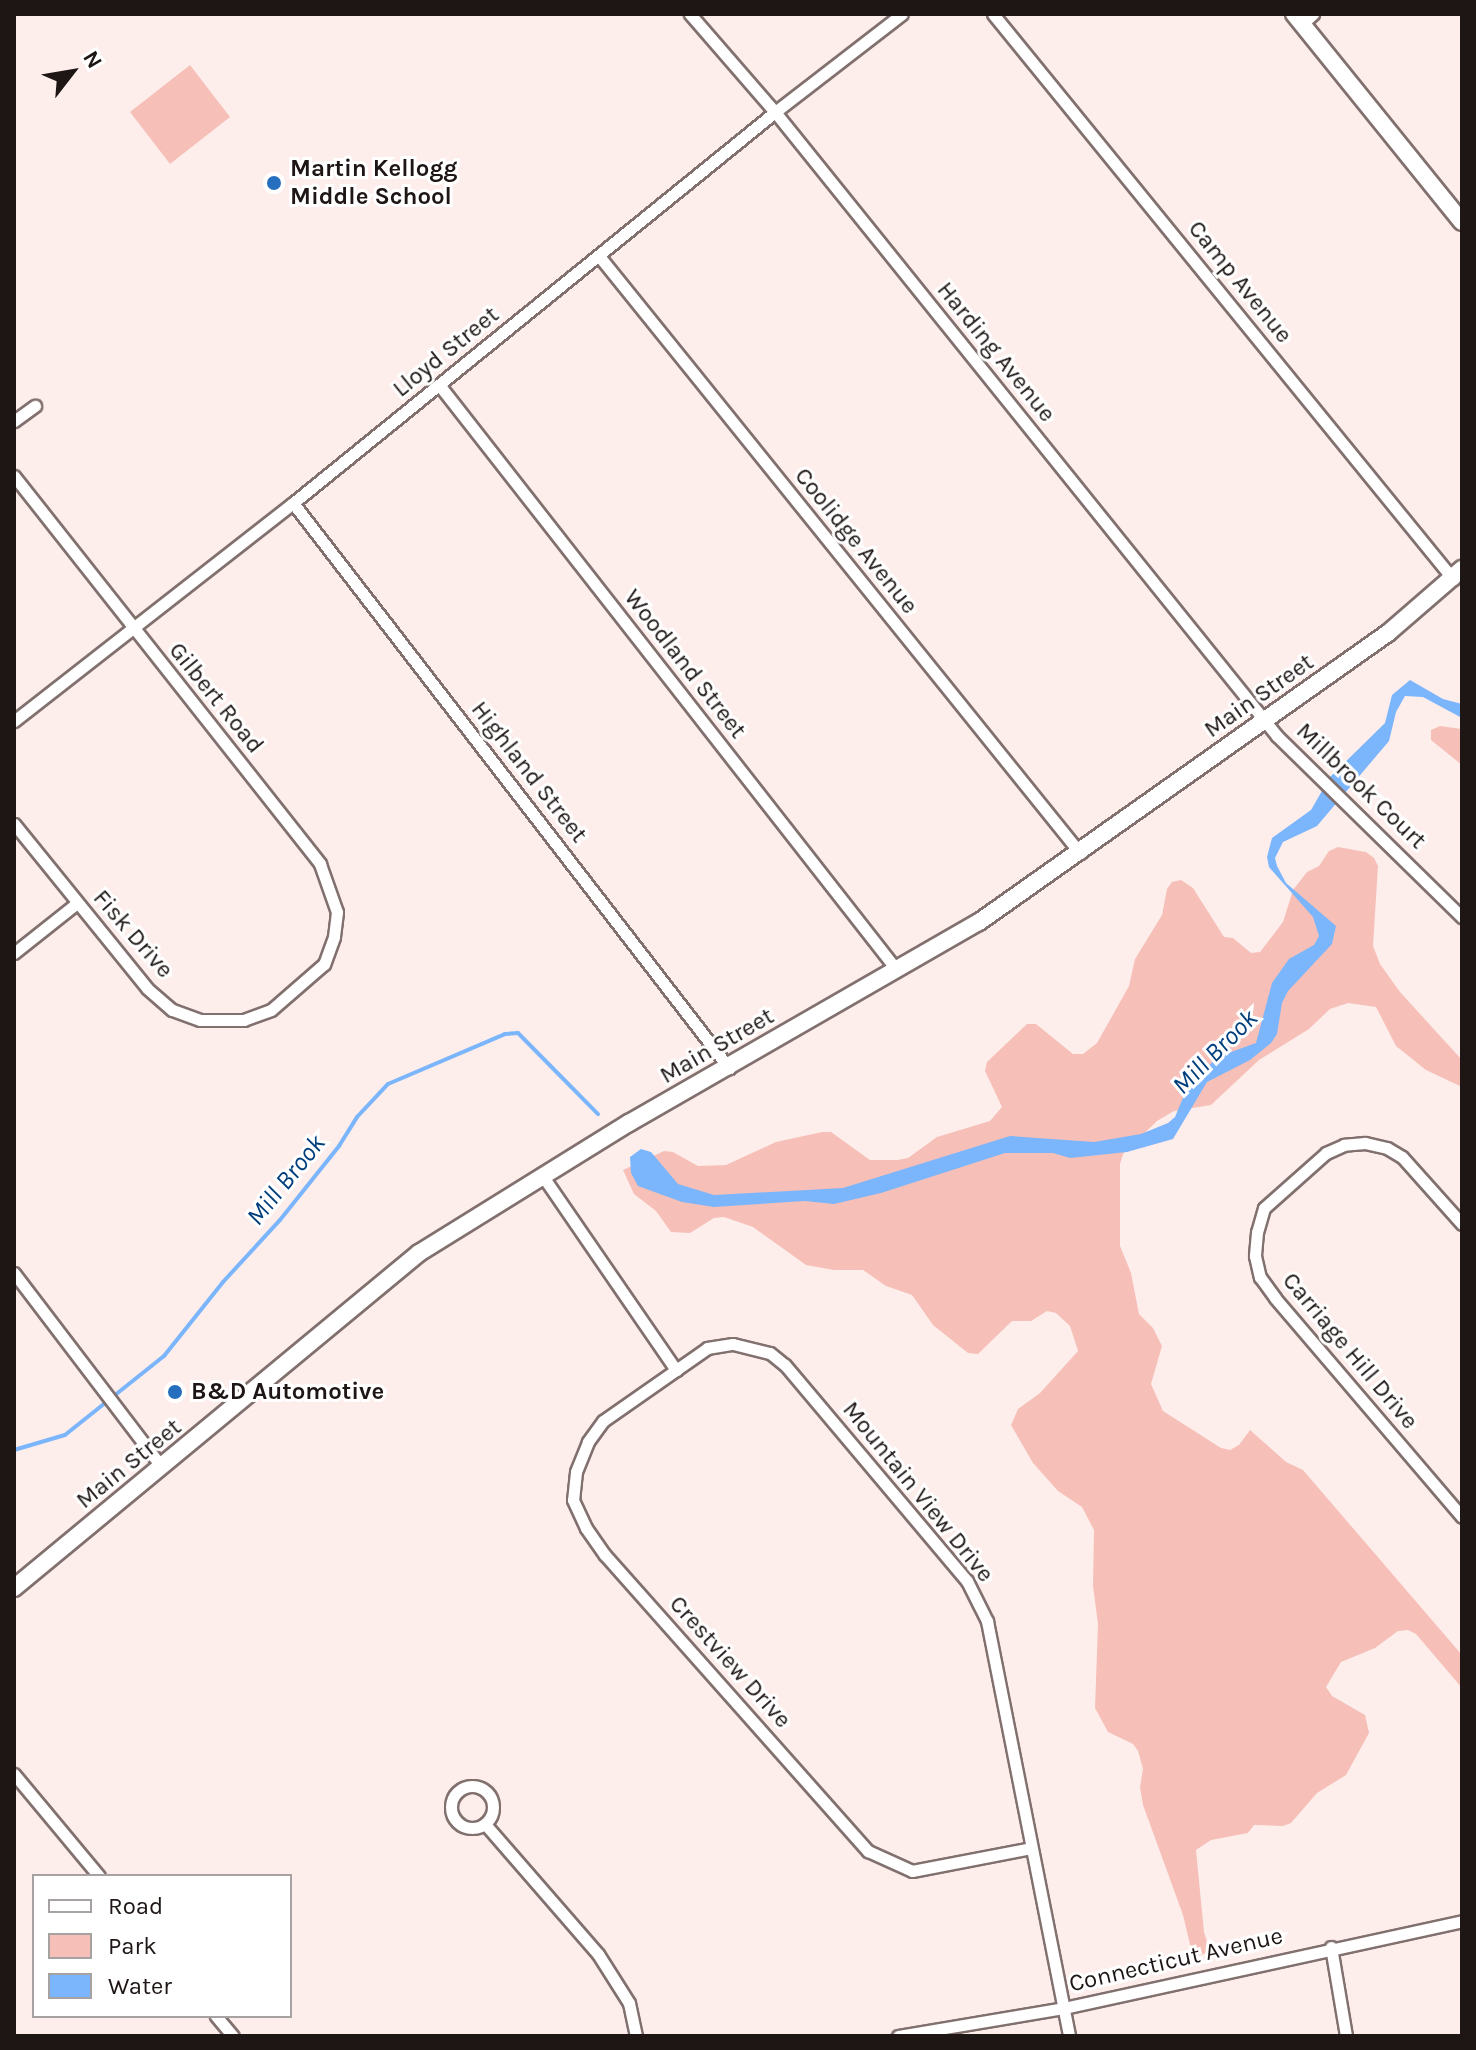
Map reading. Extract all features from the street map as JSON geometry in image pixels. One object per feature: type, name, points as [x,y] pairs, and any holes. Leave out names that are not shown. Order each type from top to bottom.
[{"type":"main road","points":[[1303,17],[1462,222]]},
{"type":"main road","name":"Main Street","points":[[14,1588],[419,1253],[542,1175],[979,922],[1388,633],[1457,574]]},
{"type":"street","name":"Harding Avenue","points":[[690,14],[775,112],[1265,721]]},
{"type":"street","name":"Lloyd Street","points":[[14,721],[440,386],[775,112],[902,14]]},
{"type":"street","name":"Camp Avenue","points":[[993,14],[1457,574]]},
{"type":"street","name":"Coolidge Avenue","points":[[599,256],[1080,853]]},
{"type":"street","name":"Woodland Street","points":[[440,386],[896,969]]},
{"type":"street","points":[[14,421],[35,406]]},
{"type":"street","name":"Gilbert Road","points":[[14,476],[320,864],[337,912],[334,937],[324,964]]},
{"type":"street","name":"Highland Street","points":[[293,503],[729,1068]]},
{"type":"street","name":"Millbrook Court","points":[[1265,721],[1462,917]]},
{"type":"street","name":"Fisk Drive","points":[[14,824],[147,988],[172,1010],[200,1020],[244,1020],[271,1010],[324,964]]},
{"type":"street","points":[[14,953],[77,903]]},
{"type":"street","name":"Carriage Hill Drive","points":[[1462,1224],[1402,1157],[1387,1148],[1365,1143],[1344,1145],[1326,1153],[1264,1208],[1257,1232],[1255,1256],[1260,1277],[1275,1298],[1462,1517]]},
{"type":"street","points":[[542,1175],[676,1370]]},
{"type":"street","points":[[14,1273],[162,1467]]},
{"type":"street","name":"Mountain View Drive","points":[[676,1370],[707,1348],[733,1344],[770,1353],[785,1365],[967,1581],[987,1621],[1069,2036]]},
{"type":"street","name":"Crestview Drive","points":[[676,1370],[603,1421],[588,1442],[576,1472],[573,1500],[586,1528],[605,1555],[868,1851],[912,1871],[1031,1848]]},
{"type":"street","points":[[14,1774],[97,1874]]},
{"type":"street","points":[[485,1824],[598,1954],[629,2003],[636,2036]]},
{"type":"street","name":"Connecticut Avenue","points":[[898,2036],[1064,2008],[1331,1947],[1462,1921]]},
{"type":"street","points":[[1331,1947],[1346,2036]]},
{"type":"street","points":[[218,2018],[233,2036]]},
{"type":"green space","points":[[190,65],[230,117],[170,164],[130,112]]},
{"type":"green space","points":[[1440,726],[1462,729],[1462,765],[1431,740],[1431,730]]},
{"type":"green space","points":[[1338,847],[1366,852],[1374,858],[1378,866],[1373,946],[1380,964],[1400,992],[1462,1060],[1462,1087],[1426,1070],[1396,1046],[1376,1007],[1348,1003],[1330,1009],[1309,1029],[1259,1060],[1211,1105],[1174,1111],[1157,1121],[1123,1154],[1120,1164],[1120,1246],[1131,1273],[1139,1314],[1153,1328],[1162,1346],[1151,1384],[1163,1411],[1221,1448],[1230,1450],[1239,1445],[1250,1430],[1286,1462],[1303,1470],[1462,1655],[1462,1688],[1416,1634],[1408,1630],[1398,1631],[1375,1648],[1341,1662],[1326,1687],[1332,1696],[1365,1715],[1369,1733],[1346,1775],[1317,1793],[1291,1823],[1283,1826],[1254,1825],[1248,1833],[1211,1840],[1196,1850],[1204,1932],[1210,1952],[1193,1957],[1183,1915],[1143,1805],[1140,1787],[1143,1769],[1138,1751],[1133,1744],[1108,1732],[1095,1708],[1098,1624],[1093,1586],[1094,1530],[1082,1507],[1058,1491],[1033,1463],[1011,1425],[1018,1409],[1040,1393],[1078,1351],[1070,1326],[1056,1313],[1047,1311],[1031,1321],[1012,1321],[978,1354],[968,1353],[933,1325],[912,1295],[886,1286],[863,1270],[834,1270],[806,1265],[753,1227],[724,1217],[714,1218],[690,1233],[671,1232],[656,1211],[634,1194],[623,1170],[664,1151],[673,1152],[698,1166],[726,1165],[776,1142],[822,1132],[831,1132],[870,1160],[898,1160],[908,1158],[937,1137],[990,1121],[1002,1107],[985,1071],[987,1062],[1027,1024],[1036,1024],[1073,1054],[1083,1054],[1097,1043],[1129,986],[1135,959],[1162,915],[1167,889],[1172,882],[1181,880],[1193,888],[1224,937],[1233,938],[1251,953],[1260,952],[1283,922],[1293,890],[1307,872],[1319,866],[1329,851]]},
{"type":"water","points":[[1410,680],[1443,699],[1462,704],[1462,718],[1423,697],[1405,696],[1396,712],[1389,741],[1317,826],[1283,842],[1275,858],[1277,866],[1286,883],[1336,926],[1332,944],[1288,991],[1282,1003],[1277,1034],[1271,1043],[1250,1060],[1207,1082],[1173,1139],[1127,1152],[1070,1158],[1053,1153],[1005,1153],[881,1193],[834,1204],[805,1201],[714,1207],[682,1202],[638,1186],[631,1173],[630,1157],[641,1149],[651,1152],[678,1184],[714,1195],[843,1188],[1010,1136],[1094,1142],[1141,1134],[1168,1123],[1175,1117],[1190,1081],[1220,1056],[1256,1043],[1272,983],[1289,959],[1314,945],[1319,936],[1313,917],[1269,867],[1267,857],[1272,838],[1311,810],[1330,777],[1385,723],[1392,695]]},
{"type":"waterway","name":"Mill Brook","points":[[14,1450],[65,1435],[164,1356],[223,1282],[280,1220],[339,1146],[357,1117],[388,1084],[505,1034],[518,1033],[598,1114]]},
{"type":"place","name":"Martin Kellogg Middle School","points":[[274,183]]},
{"type":"place","name":"B&D Automotive","points":[[175,1392]]}]
